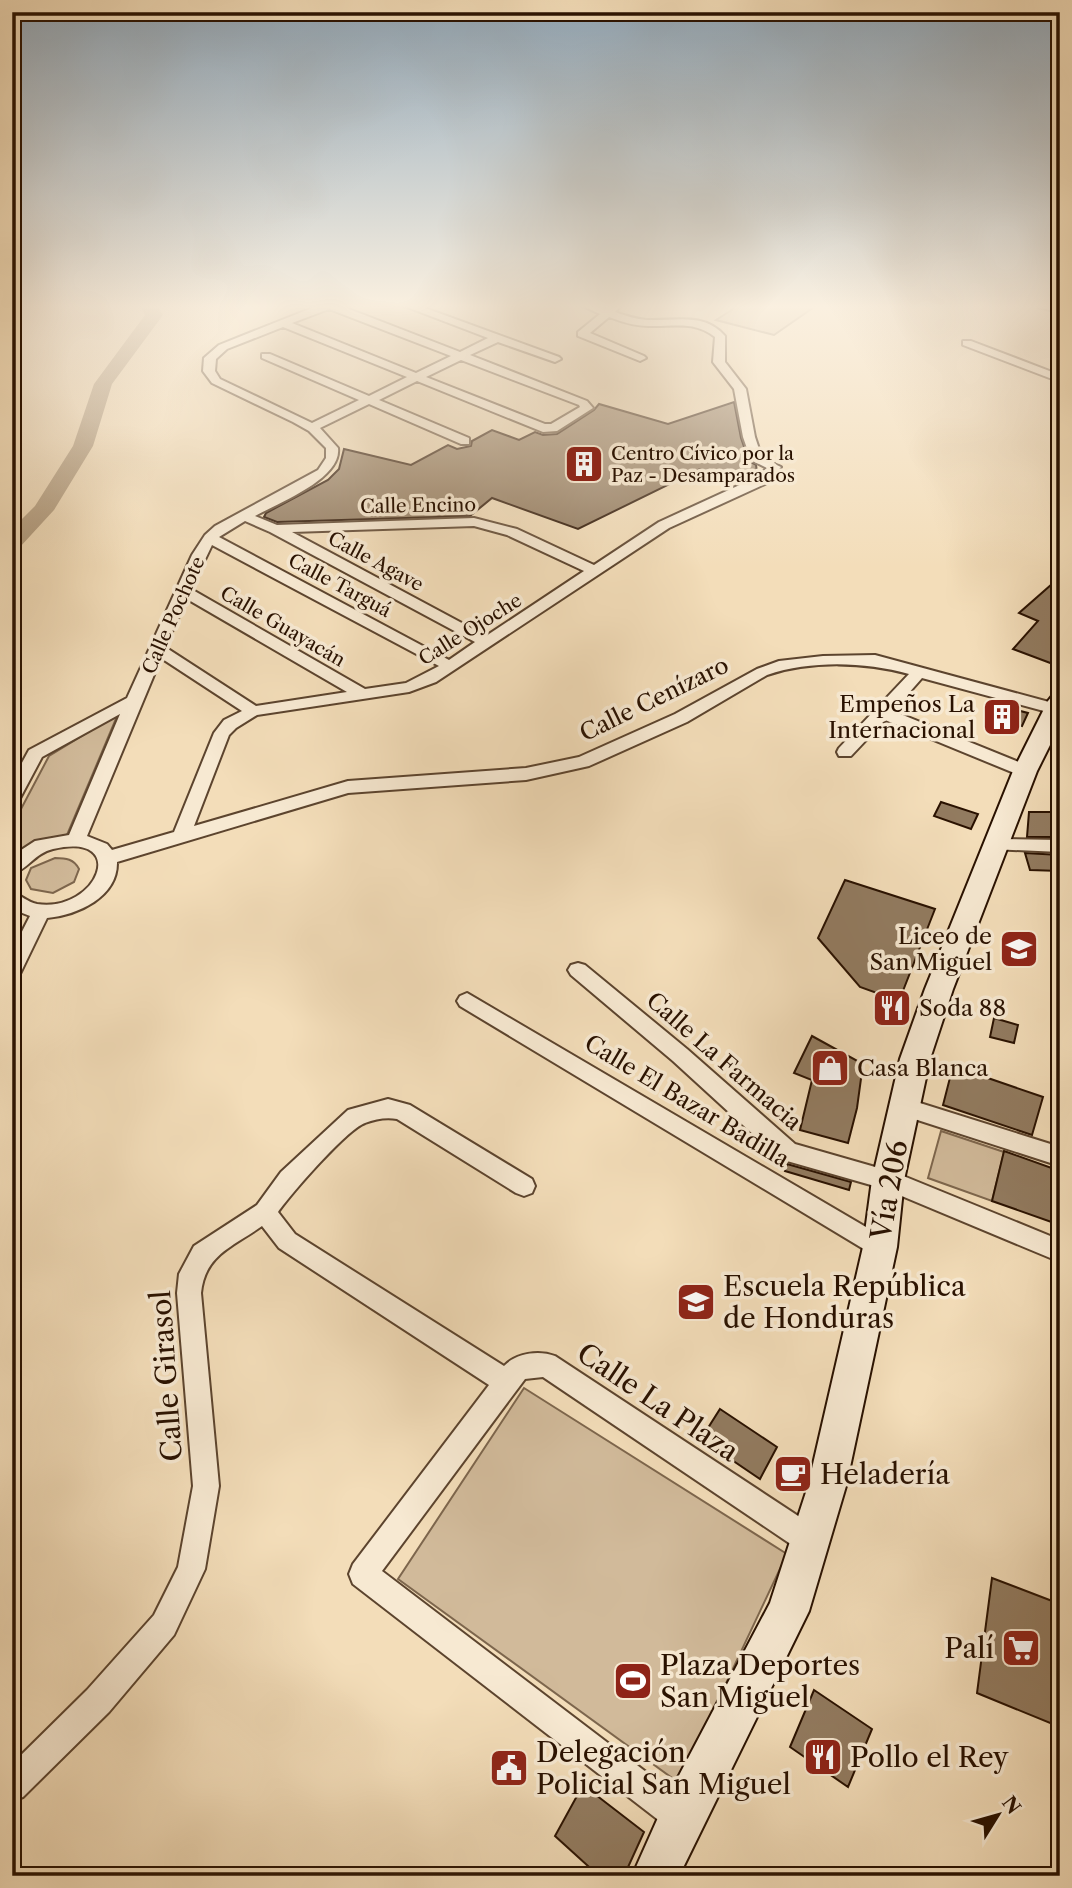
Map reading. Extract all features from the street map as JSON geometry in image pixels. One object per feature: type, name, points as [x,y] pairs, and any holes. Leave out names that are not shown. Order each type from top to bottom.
[{"type":"main road","name":"Vía 206","points":[[655,1876],[681,1818],[789,1611],[827,1486],[880,1247],[888,1180],[915,1059],[939,989],[1025,771],[1058,705]]},
{"type":"street","points":[[238,392],[313,427],[385,392]]},
{"type":"street","points":[[351,392],[465,441]]},
{"type":"street","points":[[454,392],[543,428],[552,428],[587,408],[583,403],[555,392]]},
{"type":"street","name":"Calle Ojoche","points":[[183,833],[222,733],[230,724],[253,710],[409,687],[451,667],[664,525],[762,480],[775,467],[757,460],[749,437],[741,392]]},
{"type":"street","name":"Calle Pochote","points":[[76,841],[133,701],[199,555],[210,538],[244,516],[323,473],[333,459],[332,449],[313,427]]},
{"type":"street","name":"Calle Agave","points":[[244,516],[275,529],[488,643]]},
{"type":"street","name":"Calle Encino","points":[[275,529],[474,522],[512,532],[593,570]]},
{"type":"street","name":"Calle Targuá","points":[[210,538],[451,667]]},
{"type":"street","name":"Calle Guayacán","points":[[183,591],[364,695]]},
{"type":"street","points":[[158,649],[253,710]]},
{"type":"street","name":"Calle Cenízaro","points":[[108,858],[183,833],[348,787],[526,774],[583,762],[681,718],[762,672],[779,666],[823,661],[875,660],[1058,705]]},
{"type":"street","points":[[845,752],[920,671]]},
{"type":"street","points":[[12,798],[35,754],[133,701]]},
{"type":"street","points":[[883,713],[1025,771]]},
{"type":"street","points":[[12,868],[28,852],[43,845],[76,841],[101,849],[108,858],[110,870],[106,882],[96,893],[64,909],[41,912],[17,905],[12,899]]},
{"type":"street","points":[[997,845],[1060,846]]},
{"type":"street","points":[[12,971],[41,912]]},
{"type":"street","name":"Calle La Farmacia","points":[[578,970],[680,1055],[788,1152],[888,1180],[1060,1251]]},
{"type":"street","name":"Calle El Bazar Badilla","points":[[467,1001],[880,1247]]},
{"type":"street","points":[[904,1107],[1060,1157]]},
{"type":"street","name":"Calle Girasol","points":[[12,1786],[98,1701],[164,1625],[191,1569],[206,1486],[189,1293],[191,1274],[202,1254],[265,1212],[289,1179],[356,1116],[388,1108],[402,1111],[524,1186]]},
{"type":"street","points":[[265,1212],[287,1241],[507,1382],[363,1574],[681,1818]]},
{"type":"street","name":"Calle La Plaza","points":[[507,1382],[519,1368],[547,1364],[811,1541]]},
{"type":"shaded area","points":[[118,714],[67,835],[44,840],[12,857],[12,826],[49,756]]},
{"type":"shaded area","points":[[55,858],[75,863],[79,869],[74,882],[53,893],[31,889],[26,880],[31,868]]},
{"type":"shaded area","points":[[941,1131],[1004,1152],[992,1201],[928,1178]]},
{"type":"shaded area","name":"Plaza Deportes San Miguel","points":[[524,1388],[787,1554],[679,1783],[398,1579]]},
{"type":"building","name":"Centro Cívico por la Paz - Desamparados","points":[[734,402],[749,461],[756,465],[757,472],[754,475],[737,483],[700,469],[578,529],[492,498],[470,516],[277,522],[264,517],[266,513],[328,480],[339,469],[344,449],[411,465],[448,445],[457,449],[471,446],[472,441],[492,430],[519,440],[535,432],[543,435],[557,434],[599,404],[668,424]]},
{"type":"building","points":[[1060,577],[1060,656],[1053,664],[1013,649],[1038,621],[1019,613]]},
{"type":"building","points":[[1005,707],[1028,713],[1022,726],[999,720]]},
{"type":"building","points":[[941,802],[978,814],[971,829],[934,816]]},
{"type":"building","points":[[1029,812],[1060,812],[1060,837],[1027,837]]},
{"type":"building","points":[[1025,853],[1060,855],[1060,871],[1030,870]]},
{"type":"building","points":[[845,880],[935,909],[899,1001],[860,987],[818,938]]},
{"type":"building","points":[[994,1018],[1018,1025],[1014,1043],[990,1037]]},
{"type":"building","name":"Casa Blanca","points":[[812,1036],[863,1064],[857,1108],[848,1143],[800,1130],[812,1080],[794,1073]]},
{"type":"building","points":[[953,1066],[1043,1097],[1032,1135],[943,1105]]},
{"type":"building","points":[[1004,1151],[1060,1171],[1060,1225],[992,1201]]},
{"type":"building","points":[[787,1164],[851,1182],[849,1190],[785,1171]]},
{"type":"building","points":[[720,1409],[777,1447],[760,1479],[701,1439]]},
{"type":"building","name":"Palí","points":[[992,1578],[1060,1604],[1060,1727],[977,1693]]},
{"type":"building","points":[[814,1690],[872,1729],[848,1787],[790,1747]]},
{"type":"building","points":[[583,1785],[644,1832],[624,1876],[599,1876],[555,1836]]},
{"type":"waterway","points":[[12,542],[43,510],[83,446],[100,392]]},
{"type":"place","name":"Centro Cívico por la Paz - Desamparados","points":[[584,464]]},
{"type":"place","name":"Empeños La Internacional","points":[[1002,717]]},
{"type":"place","name":"Liceo de San Miguel","points":[[1019,949]]},
{"type":"place","name":"Soda 88","points":[[892,1008]]},
{"type":"place","name":"Casa Blanca","points":[[830,1068]]},
{"type":"place","name":"Escuela República de Honduras","points":[[696,1302]]},
{"type":"place","name":"Heladería","points":[[793,1474]]},
{"type":"place","name":"Palí","points":[[1021,1648]]},
{"type":"place","name":"Plaza Deportes San Miguel","points":[[633,1681]]},
{"type":"place","name":"Pollo el Rey","points":[[823,1757]]},
{"type":"place","name":"Delegación Policial San Miguel","points":[[509,1768]]}]
